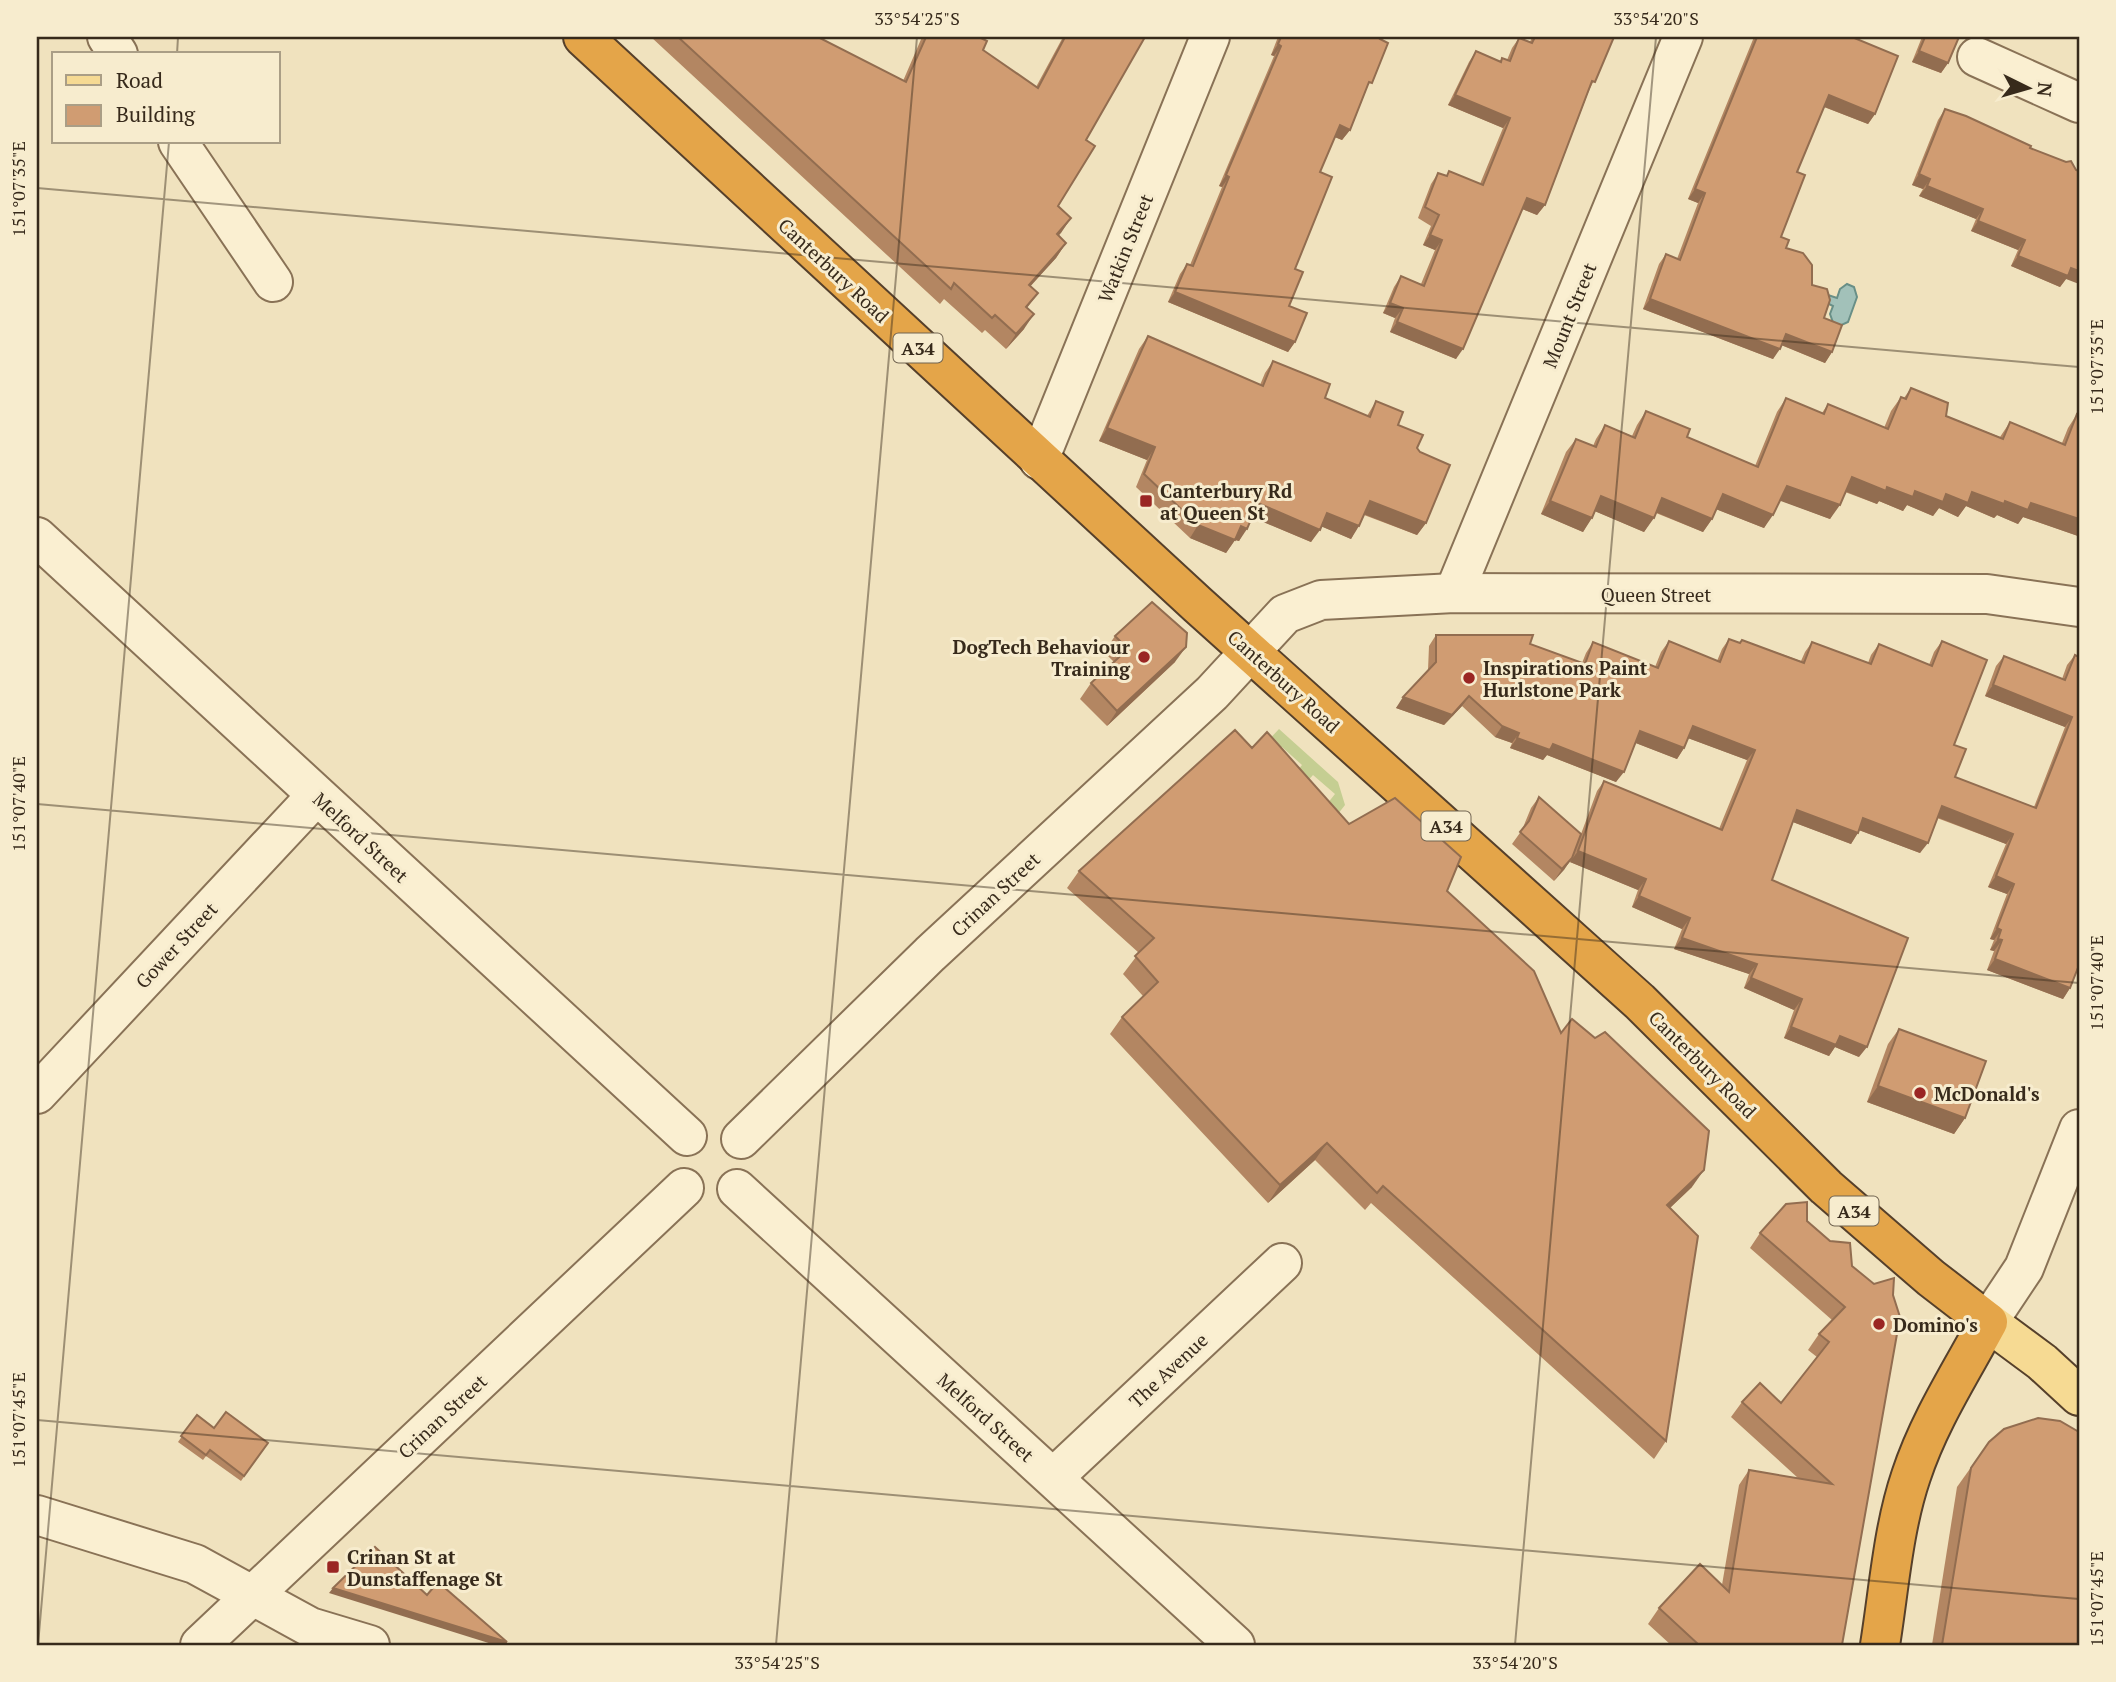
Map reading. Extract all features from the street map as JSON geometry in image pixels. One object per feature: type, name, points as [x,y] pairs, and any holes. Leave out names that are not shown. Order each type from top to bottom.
[{"type":"highway","name":"Canterbury Road","points":[[587,39],[1040,460],[1629,992],[1826,1187],[1931,1278],[1988,1321]]},
{"type":"highway","points":[[1880,1645],[1902,1509],[1911,1477],[1923,1444],[1988,1321]]},
{"type":"main road","points":[[1988,1321],[2042,1362],[2079,1396]]},
{"type":"street","points":[[107,37],[117,52]]},
{"type":"street","name":"Watkin Street","points":[[1040,460],[1210,37]]},
{"type":"street","name":"Mount Street","points":[[1454,593],[1683,37]]},
{"type":"street","points":[[1977,57],[2079,103]]},
{"type":"street","points":[[179,144],[273,282]]},
{"type":"street","name":"Melford Street","points":[[37,537],[687,1136]]},
{"type":"street","name":"Queen Street","points":[[1251,652],[1285,614],[1321,600],[1454,593],[1987,594],[2079,607]]},
{"type":"street","name":"Crinan Street","points":[[741,1139],[930,954],[1092,806],[1251,652]]},
{"type":"street","name":"Gower Street","points":[[37,1094],[316,796]]},
{"type":"street","points":[[723,1127],[741,1139],[749,1158],[748,1169],[737,1189],[727,1196],[704,1199],[684,1188],[674,1167],[679,1144],[687,1136],[698,1128],[723,1127]]},
{"type":"street","points":[[1988,1321],[2024,1268],[2079,1129]]},
{"type":"street","name":"Crinan Street","points":[[200,1645],[684,1188]]},
{"type":"street","name":"Melford Street","points":[[737,1189],[1235,1645]]},
{"type":"street","name":"The Avenue","points":[[1054,1477],[1283,1263]]},
{"type":"street","points":[[37,1515],[195,1564],[310,1627],[370,1645]]},
{"type":"green space","points":[[1279,729],[1338,782],[1345,805],[1338,814],[1327,804],[1335,794],[1313,775],[1305,784],[1294,775],[1302,765],[1282,747],[1274,756],[1263,746]]},
{"type":"water","points":[[1847,284],[1854,287],[1857,297],[1848,322],[1835,328],[1830,314],[1833,306],[1825,302],[1828,295],[1837,298],[1840,289]]},
{"type":"building","points":[[678,37],[818,37],[906,82],[926,37],[979,37],[987,41],[983,50],[1038,88],[1065,37],[1145,37],[1086,140],[1095,146],[1058,206],[1071,218],[1057,234],[1066,243],[1029,285],[1038,293],[1026,307],[1034,314],[1016,334],[995,315],[992,318],[954,283],[951,289]]},
{"type":"building","points":[[1281,37],[1381,37],[1380,39],[1388,43],[1350,130],[1340,125],[1320,172],[1332,177],[1295,269],[1303,272],[1289,306],[1307,313],[1295,342],[1175,292],[1187,264],[1193,266],[1229,177],[1226,175],[1281,46],[1278,44]]},
{"type":"building","points":[[1535,37],[1614,37],[1595,82],[1592,81],[1545,205],[1527,198],[1463,349],[1397,322],[1403,308],[1390,303],[1401,276],[1424,286],[1442,240],[1430,235],[1439,215],[1425,207],[1438,173],[1447,176],[1449,171],[1483,185],[1510,118],[1455,95],[1476,51],[1501,62],[1502,58],[1510,61],[1519,38],[1532,43]]},
{"type":"building","points":[[1757,37],[1852,37],[1898,56],[1875,114],[1829,95],[1797,172],[1805,175],[1781,237],[1789,240],[1786,248],[1803,253],[1812,265],[1812,285],[1827,289],[1830,300],[1824,318],[1842,325],[1832,352],[1786,334],[1780,349],[1650,299],[1666,254],[1680,260],[1705,193],[1695,189]]},
{"type":"building","points":[[1925,37],[1959,37],[1948,63],[1919,51]]},
{"type":"building","points":[[1945,109],[1966,116],[2031,146],[2030,148],[2066,162],[2071,161],[2079,171],[2079,271],[2071,268],[2068,276],[2018,256],[2025,240],[1978,221],[1983,209],[1927,186],[1930,179],[1919,174]]},
{"type":"building","points":[[1148,336],[1263,386],[1273,361],[1330,384],[1325,398],[1370,417],[1376,401],[1403,412],[1398,425],[1423,435],[1417,448],[1420,452],[1450,465],[1426,523],[1370,501],[1359,526],[1327,513],[1320,530],[1258,503],[1247,529],[1241,526],[1235,540],[1198,525],[1144,474],[1155,447],[1107,428]]},
{"type":"building","points":[[1911,388],[1948,403],[1946,416],[2003,439],[2010,422],[2065,445],[2077,414],[2079,415],[2079,519],[2031,503],[2028,510],[2005,501],[2004,504],[1972,492],[1968,503],[1946,494],[1943,502],[1915,491],[1913,497],[1887,487],[1886,491],[1852,477],[1840,505],[1787,486],[1773,515],[1723,494],[1712,519],[1662,498],[1654,518],[1601,496],[1592,518],[1550,501],[1576,439],[1596,447],[1605,425],[1635,438],[1646,411],[1690,429],[1687,437],[1758,467],[1786,398],[1824,414],[1828,404],[1888,429],[1901,397],[1906,399]]},
{"type":"building","points":[[1152,602],[1187,633],[1186,647],[1117,711],[1091,683],[1128,649],[1115,636]]},
{"type":"building","points":[[1436,635],[1533,635],[1530,644],[1585,664],[1593,642],[1658,668],[1669,641],[1720,662],[1729,639],[1740,643],[1742,640],[1804,663],[1812,642],[1871,664],[1879,644],[1932,666],[1942,641],[1987,660],[1954,745],[1966,749],[1955,777],[2036,808],[2072,717],[1993,685],[2004,656],[2065,680],[2075,655],[2079,657],[2079,965],[2070,988],[1995,959],[2002,940],[1998,939],[2001,930],[1997,928],[2014,884],[1996,876],[2013,834],[1942,806],[1928,843],[1863,818],[1858,833],[1797,810],[1772,880],[1908,938],[1867,1047],[1840,1036],[1836,1045],[1791,1027],[1802,999],[1751,978],[1757,964],[1682,938],[1690,918],[1639,896],[1646,879],[1578,851],[1604,781],[1722,830],[1755,750],[1693,726],[1684,748],[1640,731],[1624,772],[1553,744],[1550,750],[1517,738],[1519,733],[1502,726],[1469,696],[1452,715],[1403,697],[1436,662]]},
{"type":"building","points":[[1235,730],[1252,748],[1267,732],[1349,824],[1395,798],[1461,857],[1447,891],[1534,971],[1561,1033],[1572,1019],[1595,1038],[1605,1032],[1709,1131],[1704,1170],[1667,1205],[1698,1236],[1666,1441],[1383,1186],[1377,1193],[1327,1143],[1280,1185],[1122,1017],[1158,982],[1135,956],[1154,938],[1079,871]]},
{"type":"building","points":[[1539,797],[1581,834],[1572,858],[1562,869],[1520,832],[1529,821]]},
{"type":"building","name":"McDonald's","points":[[1899,1029],[1986,1061],[1965,1118],[1878,1086]]},
{"type":"building","points":[[1807,1202],[1807,1221],[1830,1241],[1850,1243],[1852,1266],[1874,1284],[1894,1278],[1893,1295],[1900,1317],[1842,1645],[1699,1645],[1659,1608],[1700,1564],[1729,1592],[1749,1470],[1832,1484],[1742,1402],[1760,1383],[1781,1403],[1829,1342],[1819,1334],[1845,1307],[1760,1233],[1786,1204]]},
{"type":"building","points":[[226,1412],[268,1443],[244,1476],[210,1450],[206,1455],[181,1436],[197,1415],[214,1428]]},
{"type":"building","points":[[2038,1418],[2060,1421],[2079,1432],[2079,1645],[1942,1645],[1971,1468],[1989,1442],[2004,1429]]},
{"type":"building","points":[[375,1547],[427,1595],[438,1582],[507,1642],[333,1588]]},
{"type":"place","name":"Canterbury Rd at Queen St","points":[[1146,501]]},
{"type":"place","name":"DogTech Behaviour Training","points":[[1144,657]]},
{"type":"place","name":"Inspirations Paint Hurlstone Park","points":[[1469,678]]},
{"type":"place","name":"McDonald's","points":[[1920,1093]]},
{"type":"place","name":"Domino's","points":[[1879,1324]]},
{"type":"place","name":"Crinan St at Dunstaffenage St","points":[[333,1567]]}]
